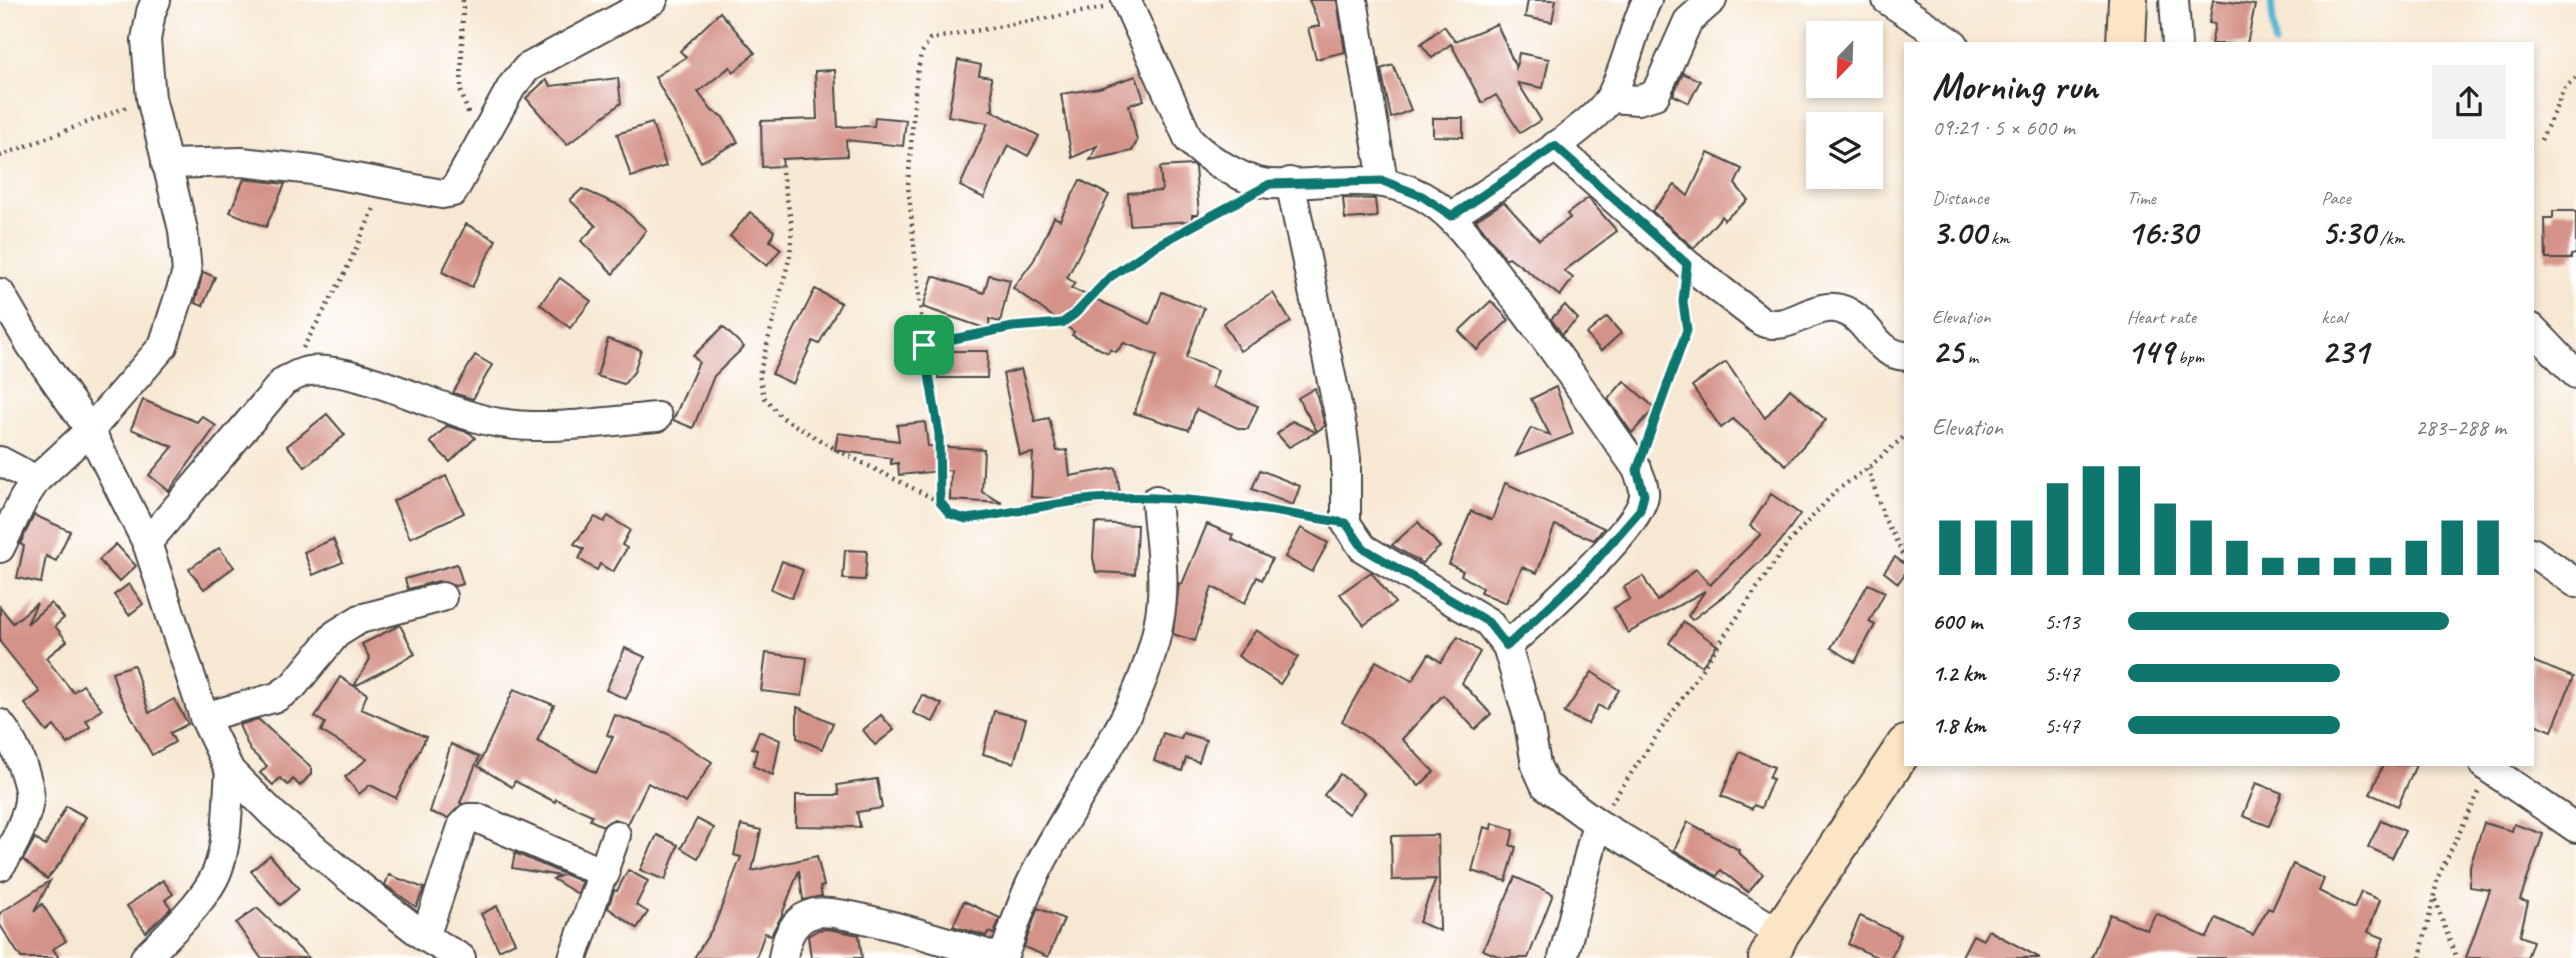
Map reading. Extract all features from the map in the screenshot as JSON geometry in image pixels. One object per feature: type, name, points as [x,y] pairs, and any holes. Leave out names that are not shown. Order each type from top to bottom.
[{"type":"street","points":[[0,548],[23,499],[36,480],[90,430],[163,346],[187,272],[183,230],[151,98],[146,40],[150,12],[156,0]]},
{"type":"street","points":[[166,164],[242,162],[442,194],[453,192],[512,86],[527,68],[653,0]]},
{"type":"street","points":[[1353,0],[1383,181]]},
{"type":"street","points":[[1452,216],[1555,146],[1594,116],[1611,98],[1647,0]]},
{"type":"street","points":[[1611,98],[1638,100],[1655,95],[1688,21],[1712,0]]},
{"type":"street","points":[[1887,0],[1951,42]]},
{"type":"street","points":[[2126,42],[2128,0]]},
{"type":"street","points":[[2174,0],[2177,42]]},
{"type":"street","points":[[1126,2],[1189,140],[1203,156],[1221,166],[1280,183],[1383,181],[1422,196],[1452,216],[1544,335],[1637,470],[1644,495],[1640,510],[1586,572],[1507,646]]},
{"type":"street","points":[[1555,146],[1687,264],[1761,321],[1772,326],[1839,308],[1849,313],[1886,351],[1904,356]]},
{"type":"street","points":[[1280,183],[1342,428],[1346,459],[1346,523],[1363,548],[1488,622],[1507,646],[1528,718],[1536,765],[1545,785],[1774,946],[1904,748]]},
{"type":"street","points":[[0,293],[30,344],[90,430],[146,543],[204,717],[230,771],[274,815],[425,937],[461,958]]},
{"type":"street","points":[[2534,330],[2576,373]]},
{"type":"street","points":[[146,543],[284,381],[306,371],[324,371],[356,378],[455,412],[501,424],[553,424],[657,417]]},
{"type":"street","points":[[0,461],[36,480]]},
{"type":"street","points":[[783,958],[785,941],[795,924],[816,913],[861,919],[1002,958],[1031,883],[1101,760],[1150,654],[1159,622],[1163,585],[1156,500]]},
{"type":"street","points":[[2534,553],[2576,583]]},
{"type":"street","points":[[204,717],[276,697],[293,686],[336,634],[360,619],[442,597]]},
{"type":"street","points":[[0,724],[9,735],[30,792],[15,846],[0,866]]},
{"type":"street","points":[[2487,766],[2576,828]]},
{"type":"street","points":[[145,958],[210,884],[218,870],[224,844],[230,771]]},
{"type":"street","points":[[425,937],[446,869],[463,824],[469,818],[477,818],[605,874]]},
{"type":"street","points":[[1563,958],[1597,823]]},
{"type":"street","points":[[573,958],[605,874],[616,835]]},
{"type":"path","points":[[463,0],[463,104],[485,134]]},
{"type":"path","points":[[940,502],[939,434],[924,345],[908,185],[921,54],[930,39],[1126,2]]},
{"type":"path","points":[[2541,140],[2565,88],[2576,78]]},
{"type":"path","points":[[0,156],[151,98]]},
{"type":"path","points":[[782,172],[792,226],[790,256],[759,375],[764,397],[781,417],[837,450],[940,502],[950,514],[966,519],[1094,499],[1200,500],[1346,523]]},
{"type":"path","points":[[284,381],[344,275],[385,183]]},
{"type":"path","points":[[924,345],[1013,327],[1062,323],[1075,314],[1110,277],[1154,247],[1280,183]]},
{"type":"path","points":[[1637,470],[1687,330],[1683,302],[1687,264]]},
{"type":"path","points":[[1597,823],[1787,544],[1837,490],[1904,437]]},
{"type":"path","points":[[1868,468],[1884,518],[1904,555]]},
{"type":"path","points":[[2420,958],[2438,877],[2487,766]]},
{"type":"path","points":[[2434,898],[2456,958]]},
{"type":"building","points":[[1309,0],[1337,0],[1345,52],[1316,59],[1308,28],[1320,26]]},
{"type":"building","points":[[1528,0],[1556,0],[1552,22],[1525,17]]},
{"type":"building","points":[[2213,0],[2255,5],[2247,42],[2211,42],[2215,24],[2209,23]]},
{"type":"building","points":[[720,12],[755,53],[734,72],[730,67],[698,92],[712,111],[722,116],[738,142],[701,162],[655,77],[686,57],[680,51]]},
{"type":"building","points":[[1497,24],[1516,68],[1519,53],[1549,59],[1543,88],[1518,83],[1541,120],[1520,133],[1496,95],[1482,103],[1451,44],[1432,58],[1421,44],[1444,26],[1455,41]]},
{"type":"building","points":[[958,60],[981,65],[979,75],[991,77],[991,110],[1039,136],[1028,156],[1008,145],[984,198],[960,186],[988,123],[948,116]]},
{"type":"building","points":[[1393,65],[1411,110],[1391,118],[1381,69]]},
{"type":"building","points":[[835,70],[838,127],[874,126],[875,117],[906,120],[903,146],[846,140],[847,156],[782,159],[783,166],[762,167],[761,121],[817,119],[815,71]]},
{"type":"building","points":[[1683,73],[1700,81],[1689,103],[1673,95]]},
{"type":"building","points":[[1136,76],[1144,100],[1129,105],[1137,141],[1132,151],[1090,160],[1097,146],[1072,158],[1061,94],[1099,88]]},
{"type":"building","points":[[618,78],[621,103],[567,145],[526,98],[546,80],[551,86]]},
{"type":"building","points":[[1433,118],[1463,118],[1463,137],[1433,136]]},
{"type":"building","points":[[652,123],[666,166],[631,177],[617,134]]},
{"type":"building","points":[[1708,153],[1742,169],[1735,184],[1748,200],[1724,220],[1722,216],[1694,248],[1652,211],[1675,185],[1688,196]]},
{"type":"building","points":[[1160,167],[1195,167],[1199,215],[1192,215],[1192,221],[1130,225],[1128,193],[1162,191]]},
{"type":"building","points":[[244,179],[285,184],[266,227],[230,212]]},
{"type":"building","points":[[1080,180],[1109,195],[1067,278],[1075,283],[1071,288],[1150,324],[1162,292],[1204,308],[1186,358],[1218,370],[1212,387],[1258,406],[1248,429],[1240,429],[1196,409],[1189,430],[1134,413],[1157,355],[1124,343],[1116,352],[1110,349],[1108,353],[1072,335],[1074,332],[1013,288],[1034,260],[1054,217],[1060,220]]},
{"type":"building","points":[[582,189],[621,206],[646,230],[613,274],[581,241],[596,226],[570,200]]},
{"type":"building","points":[[1343,198],[1375,199],[1377,217],[1345,219]]},
{"type":"building","points":[[1588,198],[1617,231],[1564,271],[1573,278],[1560,296],[1509,257],[1506,259],[1476,220],[1504,202],[1539,240],[1570,218],[1567,214]]},
{"type":"building","points":[[2553,211],[2576,211],[2576,254],[2571,255],[2571,259],[2546,259],[2545,218],[2553,218]]},
{"type":"building","points":[[750,212],[774,231],[770,241],[781,249],[767,266],[730,236]]},
{"type":"building","points":[[466,224],[496,240],[472,287],[442,272]]},
{"type":"building","points":[[203,272],[215,277],[203,306],[195,303]]},
{"type":"building","points":[[989,275],[1010,280],[1000,322],[989,319],[990,330],[923,307],[933,276],[984,293]]},
{"type":"building","points":[[560,278],[591,301],[570,328],[540,304]]},
{"type":"building","points":[[815,289],[841,303],[819,344],[813,341],[793,384],[772,374]]},
{"type":"building","points":[[1273,293],[1291,322],[1240,351],[1223,323]]},
{"type":"building","points":[[1491,301],[1509,320],[1477,350],[1459,331]]},
{"type":"building","points":[[1565,305],[1578,319],[1562,334],[1551,319]]},
{"type":"building","points":[[1607,317],[1621,333],[1601,351],[1586,334]]},
{"type":"building","points":[[723,327],[744,347],[714,376],[693,428],[673,420],[699,362],[693,356]]},
{"type":"building","points":[[608,339],[641,350],[634,372],[624,384],[597,376]]},
{"type":"building","points":[[937,351],[988,351],[987,378],[938,378]]},
{"type":"building","points":[[475,355],[492,365],[473,399],[453,393]]},
{"type":"building","points":[[1726,362],[1765,418],[1790,389],[1826,420],[1786,465],[1733,419],[1721,428],[1692,386]]},
{"type":"building","points":[[1021,369],[1035,421],[1049,418],[1057,451],[1067,450],[1070,476],[1116,468],[1120,493],[1082,500],[1031,497],[1033,453],[1020,455],[1003,374]]},
{"type":"building","points":[[1624,381],[1655,408],[1632,433],[1608,399]]},
{"type":"building","points":[[1556,387],[1573,434],[1516,456],[1531,428],[1550,435],[1531,399]]},
{"type":"building","points":[[1315,388],[1325,426],[1317,431],[1298,398]]},
{"type":"building","points":[[143,400],[197,422],[202,416],[216,426],[169,491],[149,475],[173,447],[131,429]]},
{"type":"building","points":[[327,414],[345,435],[305,467],[287,446]]},
{"type":"building","points":[[1292,421],[1316,432],[1289,447],[1277,434]]},
{"type":"building","points":[[925,422],[928,446],[984,449],[982,492],[1002,503],[950,500],[951,470],[899,475],[898,463],[891,464],[891,458],[835,450],[838,433],[899,441],[897,425]]},
{"type":"building","points":[[447,426],[470,433],[475,438],[450,462],[430,442]]},
{"type":"building","points":[[1260,470],[1300,486],[1293,505],[1252,489]]},
{"type":"building","points":[[446,476],[464,513],[410,538],[393,501]]},
{"type":"building","points":[[1505,483],[1604,528],[1594,540],[1555,525],[1537,573],[1522,567],[1506,603],[1480,592],[1482,588],[1461,575],[1463,571],[1449,564],[1471,511],[1492,520]]},
{"type":"building","points":[[1771,494],[1800,514],[1780,542],[1730,591],[1692,620],[1688,616],[1705,591],[1628,633],[1614,608],[1630,599],[1624,587],[1643,576],[1657,601],[1696,569],[1710,585],[1761,534],[1750,526]]},
{"type":"building","points":[[34,515],[70,531],[56,561],[46,556],[41,583],[17,578],[24,546],[20,544]]},
{"type":"building","points":[[608,516],[630,530],[622,545],[627,548],[613,572],[600,564],[597,570],[579,559],[584,549],[574,544],[595,517],[604,522]]},
{"type":"building","points":[[1418,522],[1440,547],[1422,563],[1392,545]]},
{"type":"building","points":[[1095,523],[1137,525],[1135,574],[1096,572],[1093,558]]},
{"type":"building","points":[[1207,524],[1233,535],[1231,539],[1272,559],[1262,580],[1257,577],[1245,603],[1212,587],[1195,641],[1173,634],[1179,583],[1182,584]]},
{"type":"building","points":[[1301,528],[1328,543],[1312,572],[1285,557]]},
{"type":"building","points":[[333,539],[343,562],[313,575],[304,552]]},
{"type":"building","points":[[116,544],[136,566],[119,582],[99,560]]},
{"type":"building","points":[[219,548],[234,567],[204,589],[189,569]]},
{"type":"building","points":[[845,550],[867,551],[865,580],[843,579]]},
{"type":"building","points":[[1895,557],[1904,564],[1904,575],[1898,583],[1884,572]]},
{"type":"building","points":[[782,561],[803,570],[792,598],[771,589]]},
{"type":"building","points":[[457,564],[463,584],[455,586],[438,581],[408,589],[405,579]]},
{"type":"building","points":[[1371,572],[1395,603],[1364,625],[1340,594]]},
{"type":"building","points":[[129,584],[143,604],[129,615],[114,595]]},
{"type":"building","points":[[1868,584],[1885,592],[1869,622],[1875,625],[1855,662],[1831,648]]},
{"type":"building","points":[[37,603],[27,624],[51,603],[64,618],[55,626],[67,641],[46,658],[73,692],[83,685],[102,709],[86,721],[90,727],[68,744],[54,726],[47,732],[25,704],[40,692],[0,642],[0,607],[13,623]]},
{"type":"building","points":[[1684,622],[1717,645],[1702,666],[1669,643]]},
{"type":"building","points":[[400,625],[415,654],[355,686],[367,694],[361,709],[426,737],[396,798],[370,785],[359,794],[345,777],[367,759],[321,731],[325,723],[315,717],[340,677],[354,686],[370,659],[362,644]]},
{"type":"building","points":[[1256,630],[1298,657],[1280,684],[1238,656]]},
{"type":"building","points":[[1458,637],[1480,652],[1462,683],[1491,714],[1475,729],[1443,695],[1402,739],[1434,772],[1419,786],[1383,748],[1342,721],[1376,661],[1412,681],[1429,654],[1441,662]]},
{"type":"building","points":[[625,648],[645,657],[626,699],[606,690]]},
{"type":"building","points":[[766,653],[807,658],[802,696],[761,691]]},
{"type":"building","points":[[2534,662],[2573,677],[2552,731],[2534,724]]},
{"type":"building","points":[[134,665],[149,713],[174,699],[188,724],[170,733],[175,742],[152,755],[118,692],[112,672]]},
{"type":"building","points":[[1592,672],[1619,690],[1606,710],[1598,705],[1588,724],[1564,713]]},
{"type":"building","points":[[514,689],[554,705],[537,741],[596,773],[613,737],[607,735],[615,715],[666,733],[712,762],[686,803],[648,783],[628,824],[614,819],[603,826],[590,820],[592,815],[556,799],[555,802],[515,781],[512,787],[478,766]]},
{"type":"building","points":[[922,695],[942,704],[933,722],[913,713]]},
{"type":"building","points":[[797,707],[833,723],[822,749],[797,738]]},
{"type":"building","points":[[994,711],[1026,719],[1014,763],[983,754]]},
{"type":"building","points":[[881,715],[894,730],[875,745],[863,730]]},
{"type":"building","points":[[258,719],[311,767],[311,774],[300,786],[293,779],[288,785],[280,778],[273,785],[260,773],[267,766],[250,750],[239,725]]},
{"type":"building","points":[[759,731],[780,740],[773,775],[753,766],[757,750],[752,748]]},
{"type":"building","points":[[1163,733],[1181,739],[1183,733],[1206,740],[1199,762],[1186,758],[1182,771],[1154,761]]},
{"type":"building","points":[[451,744],[479,757],[460,803],[463,804],[448,818],[430,812]]},
{"type":"building","points":[[1740,752],[1774,767],[1769,778],[1773,779],[1761,808],[1754,805],[1752,809],[1721,796]]},
{"type":"building","points":[[2383,766],[2416,766],[2398,806],[2370,794]]},
{"type":"building","points":[[1340,774],[1364,793],[1348,814],[1324,795]]},
{"type":"building","points":[[877,779],[882,808],[857,812],[860,827],[796,826],[796,795],[839,795],[837,785]]},
{"type":"building","points":[[2256,783],[2282,793],[2269,826],[2243,816]]},
{"type":"building","points":[[66,806],[86,817],[61,862],[47,879],[23,860],[35,838],[45,846]]},
{"type":"building","points":[[697,819],[714,828],[698,858],[681,848]]},
{"type":"building","points":[[2381,820],[2405,831],[2392,858],[2368,847]]},
{"type":"building","points":[[1688,822],[1739,850],[1738,852],[1763,874],[1748,892],[1721,870],[1717,876],[1674,850]]},
{"type":"building","points":[[1492,823],[1514,830],[1510,845],[1516,847],[1506,881],[1472,871],[1484,827],[1491,829]]},
{"type":"building","points":[[2484,823],[2512,831],[2514,824],[2543,834],[2520,900],[2528,902],[2520,936],[2533,941],[2527,958],[2466,958],[2490,890],[2470,887],[2470,866]]},
{"type":"building","points":[[741,825],[761,830],[752,871],[817,856],[824,886],[820,887],[822,896],[803,900],[799,870],[781,917],[771,935],[765,933],[756,958],[694,958],[714,926],[741,857],[734,855]]},
{"type":"building","points":[[657,835],[678,845],[665,880],[640,870]]},
{"type":"building","points":[[1438,835],[1440,931],[1419,922],[1436,879],[1392,880],[1391,836]]},
{"type":"building","points":[[515,853],[582,882],[578,894],[553,879],[560,876],[512,868]]},
{"type":"building","points":[[270,855],[299,889],[280,905],[251,871]]},
{"type":"building","points":[[2293,864],[2324,879],[2319,891],[2354,909],[2361,892],[2380,900],[2368,932],[2384,938],[2376,958],[2091,958],[2110,914],[2147,930],[2156,913],[2207,938],[2216,918],[2253,935],[2268,908],[2272,910]]},
{"type":"building","points":[[628,870],[648,881],[636,905],[648,912],[637,928],[608,908],[614,890],[617,891]]},
{"type":"building","points":[[389,875],[424,888],[416,907],[385,885]]},
{"type":"building","points":[[1515,877],[1553,894],[1528,958],[1503,958],[1483,950]]},
{"type":"building","points":[[163,880],[173,894],[165,900],[171,908],[146,932],[127,906]]},
{"type":"building","points":[[50,881],[34,912],[42,904],[66,941],[53,949],[59,958],[21,958],[0,925],[0,913]]},
{"type":"building","points":[[964,901],[1000,918],[994,934],[988,932],[986,936],[953,926]]},
{"type":"building","points":[[497,906],[515,942],[499,950],[481,914]]},
{"type":"building","points":[[257,908],[309,958],[261,958],[236,923]]},
{"type":"building","points":[[1038,908],[1064,919],[1048,957],[1024,947]]},
{"type":"building","points":[[1860,916],[1901,935],[1891,958],[1879,958],[1848,944]]},
{"type":"building","points":[[828,929],[859,935],[862,958],[811,958],[808,936],[818,930]]},
{"type":"building","points":[[1988,930],[2040,958],[1961,958],[1973,935],[1983,940]]},
{"type":"waterway","points":[[2271,0],[2275,42]]},
{"type":"route","points":[[1555,146],[1687,264],[1683,302],[1687,330],[1637,470],[1642,480],[1644,495],[1640,510],[1586,572],[1507,646],[1488,622],[1363,548],[1346,523],[1200,500],[1094,499],[966,519],[950,514],[940,502],[939,434],[924,345],[1013,327],[1062,323],[1075,314],[1110,277],[1154,247],[1270,184],[1383,181],[1422,196],[1452,216],[1555,146]]}]
